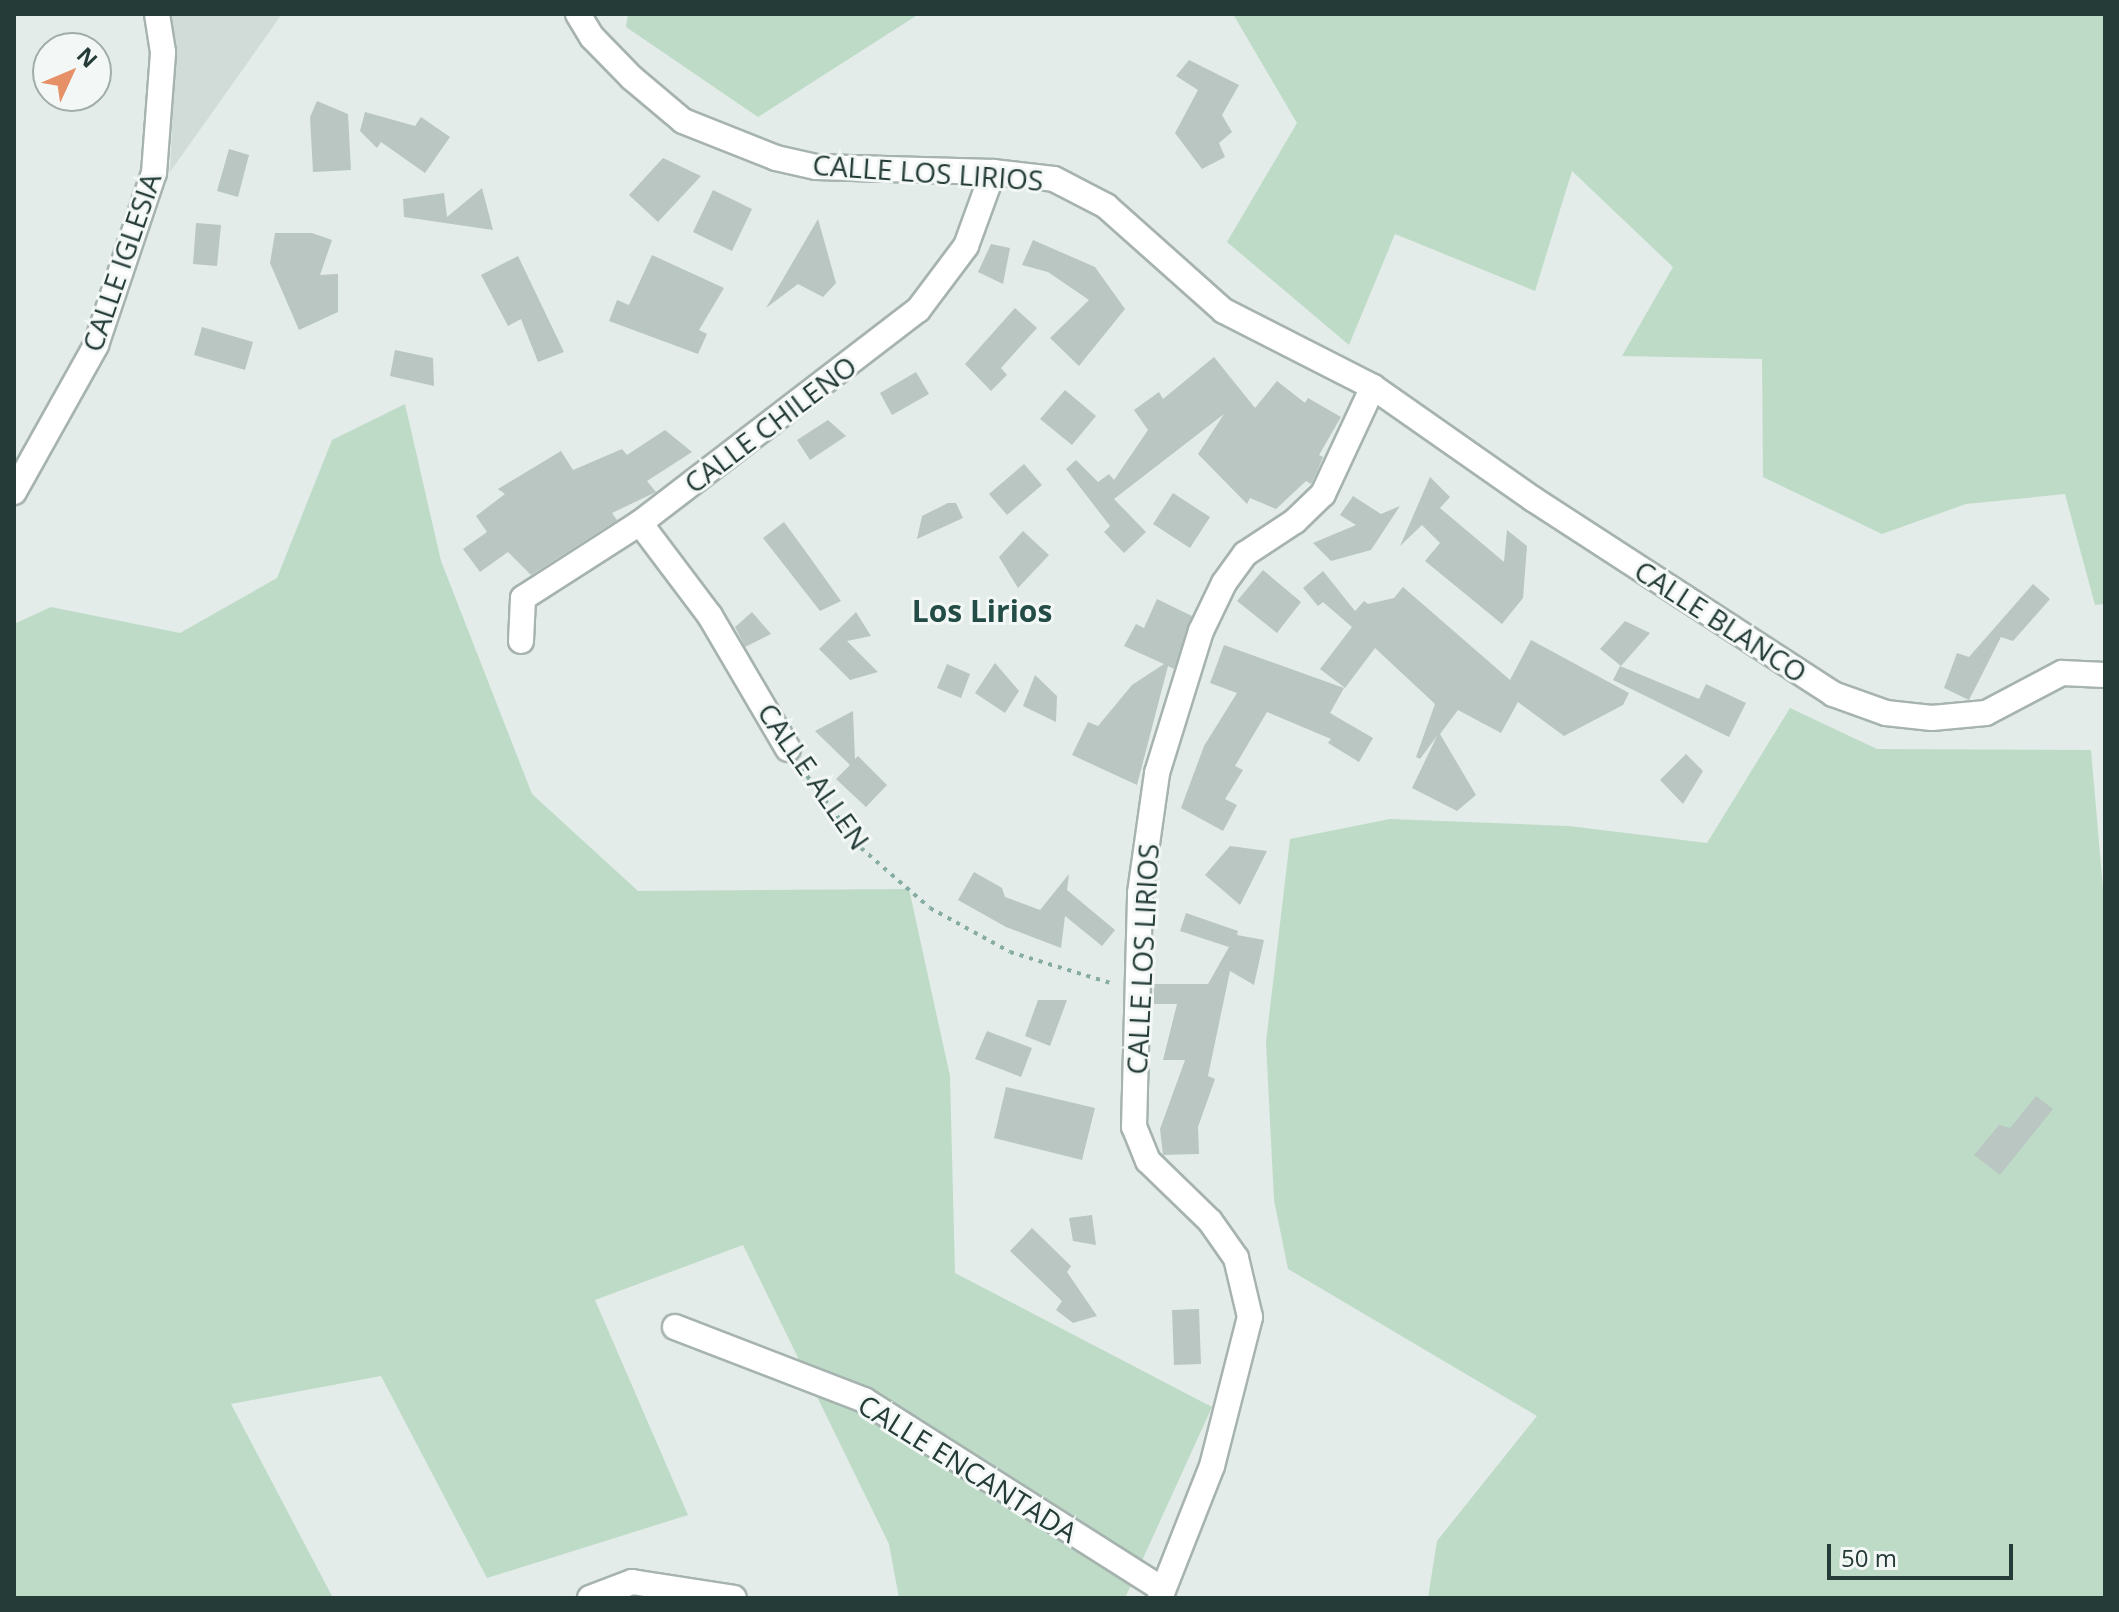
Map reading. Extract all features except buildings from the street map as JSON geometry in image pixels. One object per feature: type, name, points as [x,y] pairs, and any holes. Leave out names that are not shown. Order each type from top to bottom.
[{"type":"street","name":"CALLE IGLESIA","points":[[14,492],[96,345],[154,173],[163,52],[157,14]]},
{"type":"street","name":"CALLE LOS LIRIOS","points":[[578,14],[592,37],[632,78],[683,121],[720,138],[816,167],[993,172],[1054,179],[1106,206],[1224,311],[1373,387],[1323,494],[1295,521],[1245,554],[1201,631],[1157,773],[1140,893],[1134,1127],[1148,1161],[1210,1221],[1236,1258],[1250,1317],[1212,1466],[1162,1594]]},
{"type":"street","name":"CALLE CHILENO","points":[[521,641],[523,598],[640,523],[918,310],[966,246],[993,172]]},
{"type":"street","name":"CALLE BLANCO","points":[[1373,387],[1533,499],[1833,694],[1886,713],[1932,718],[1986,713],[2062,673],[2105,675]]},
{"type":"street","name":"CALLE ALLEN","points":[[640,523],[710,616],[788,749]]},
{"type":"street","name":"CALLE ENCANTADA","points":[[675,1327],[864,1400],[1162,1594]]},
{"type":"street","points":[[590,1598],[632,1582],[734,1598]]},
{"type":"path","name":"CALLE ALLEN","points":[[788,749],[861,848],[930,908],[1010,952],[1139,991]]},
{"type":"shaded area","points":[[171,14],[282,14],[170,172],[176,44]]},
{"type":"green space","points":[[628,14],[919,14],[758,117],[626,27]]},
{"type":"green space","points":[[1233,14],[2105,14],[2105,604],[2095,605],[2065,494],[1966,504],[1882,534],[1763,477],[1762,359],[1622,356],[1673,267],[1572,171],[1535,291],[1395,234],[1349,345],[1227,242],[1297,123]]},
{"type":"green space","points":[[405,404],[441,561],[532,794],[638,891],[909,889],[950,1076],[955,1273],[1212,1407],[1125,1598],[899,1598],[889,1544],[743,1245],[595,1300],[688,1515],[487,1578],[381,1376],[231,1404],[333,1598],[14,1598],[14,624],[51,607],[180,633],[277,578],[332,440]]},
{"type":"green space","points":[[1790,708],[1877,749],[2091,750],[2105,912],[2105,1598],[1428,1598],[1437,1541],[1537,1416],[1288,1269],[1274,1200],[1266,1042],[1290,839],[1390,819],[1569,826],[1707,843]]},
{"type":"district","name":"Los Lirios","points":[[982,611]]}]
